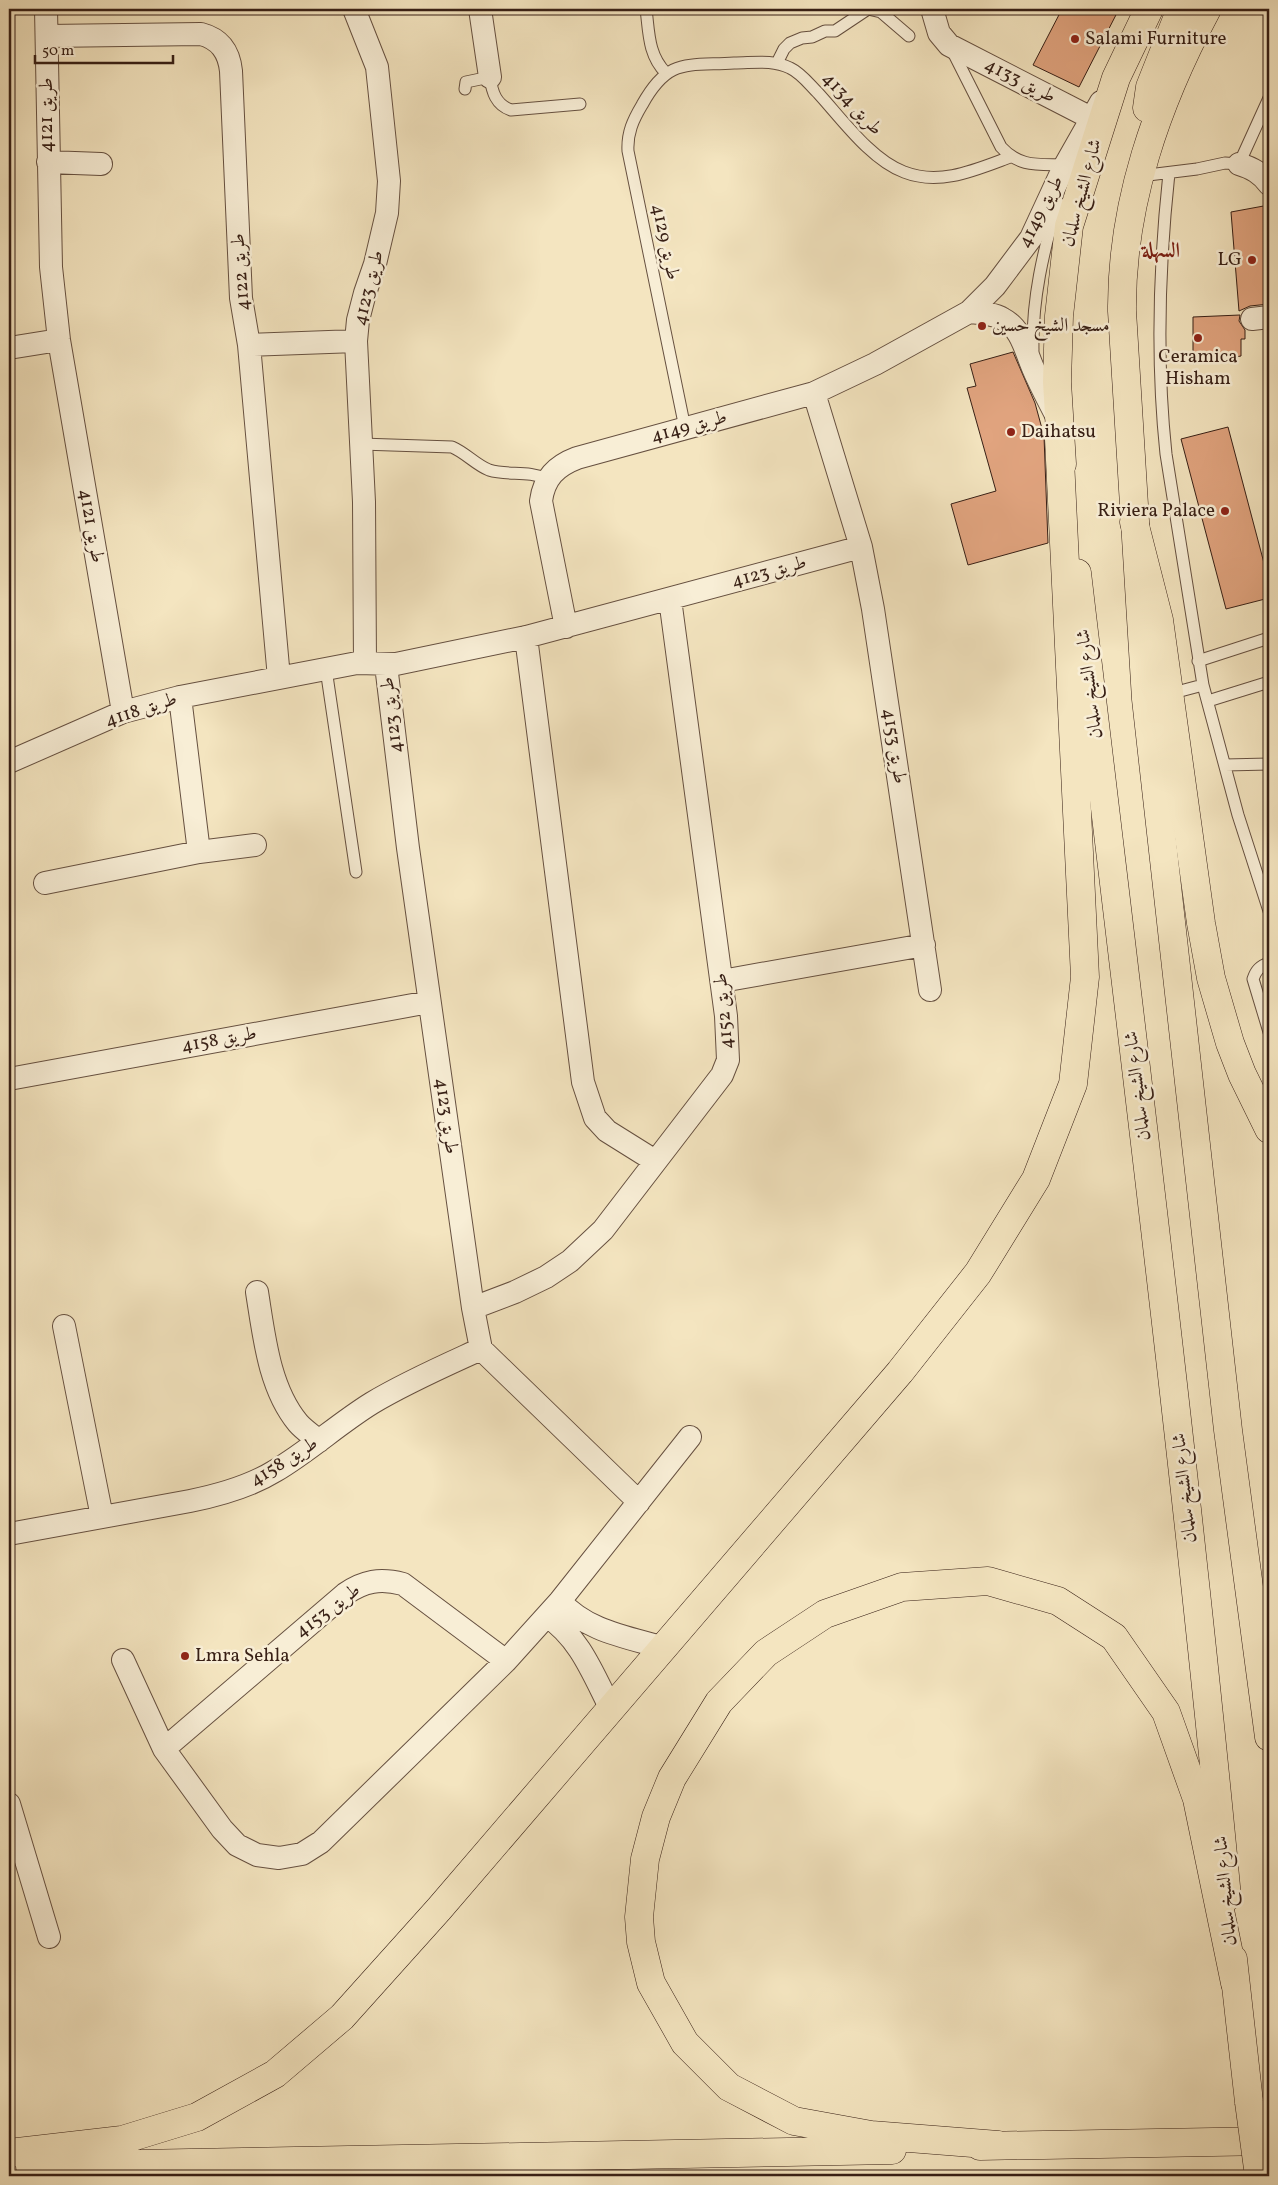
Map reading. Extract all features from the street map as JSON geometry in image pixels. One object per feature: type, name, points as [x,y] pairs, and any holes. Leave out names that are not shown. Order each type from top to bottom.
[{"type":"main road","name":"شارع الشيخ سلمان","points":[[1149,9],[1116,78],[1069,226],[1059,316],[1057,382],[1059,430],[1177,1417],[1205,1668],[1235,1983],[1259,2176]]},
{"type":"main road","points":[[1148,145],[1147,107],[1150,87],[1181,9]]},
{"type":"main road","points":[[1207,9],[1182,59],[1148,145],[1138,176],[1121,276],[1122,311],[1134,522],[1159,620],[1158,696],[1228,1430],[1269,1737]]},
{"type":"main road","points":[[9,2153],[122,2140],[197,2117],[275,2074],[342,2017],[439,1910],[900,1372],[978,1273],[1036,1179],[1073,1084],[1085,977],[1059,430]]},
{"type":"main road","points":[[1158,696],[1211,978],[1230,1043],[1242,1074],[1269,1129]]},
{"type":"main road","points":[[998,2145],[871,2135],[794,2121],[729,2087],[684,2043],[651,1984],[641,1942],[639,1917],[645,1860],[656,1817],[672,1778],[719,1702],[766,1653],[825,1614],[902,1587],[988,1581],[1058,1601],[1114,1637],[1166,1712],[1197,1799],[1235,1983]]},
{"type":"main road","points":[[9,2166],[856,2151],[998,2145],[1269,2141]]},
{"type":"street","name":"طريق 4121","points":[[46,9],[51,267],[59,340],[123,712]]},
{"type":"street","name":"طريق 4123","points":[[354,9],[377,67],[389,181],[387,212],[375,264],[358,320],[356,341],[375,664],[408,848],[473,1308],[481,1349]]},
{"type":"street","points":[[480,9],[490,77]]},
{"type":"street","points":[[932,9],[939,32],[949,45]]},
{"type":"street","name":"طريق 4122","points":[[47,36],[201,34],[209,36],[223,47],[230,63],[241,298],[249,345],[279,678]]},
{"type":"street","name":"طريق 4133","points":[[949,45],[1091,118]]},
{"type":"street","name":"طريق 4149","points":[[547,479],[555,469],[565,462],[814,393],[875,364],[969,312],[995,286],[1031,238],[1069,159],[1091,118],[1116,78]]},
{"type":"street","points":[[48,162],[101,164]]},
{"type":"street","points":[[1239,164],[1250,167],[1263,176],[1269,184]]},
{"type":"street","points":[[969,312],[992,314],[1004,319],[1023,340],[1059,430]]},
{"type":"street","points":[[9,348],[59,340]]},
{"type":"street","points":[[249,345],[356,341]]},
{"type":"street","name":"طريق 4153","points":[[814,393],[861,547],[873,609],[930,990]]},
{"type":"street","points":[[547,479],[541,501],[542,512],[566,627]]},
{"type":"street","name":"طريق 4123","points":[[279,678],[326,669],[375,664],[526,637],[861,547]]},
{"type":"street","name":"طريق 4152","points":[[473,1308],[515,1292],[546,1277],[570,1261],[603,1230],[722,1076],[728,1060],[729,1045],[722,980],[670,599]]},
{"type":"street","points":[[526,637],[583,1082],[595,1118],[607,1131],[655,1162]]},
{"type":"street","name":"طريق 4118","points":[[9,762],[123,712],[180,697],[279,678]]},
{"type":"street","points":[[180,697],[199,852]]},
{"type":"street","points":[[45,883],[199,852],[255,845]]},
{"type":"street","points":[[722,980],[924,945]]},
{"type":"street","name":"طريق 4158","points":[[9,1079],[429,1002]]},
{"type":"street","points":[[257,1292],[265,1344],[275,1380],[287,1408],[300,1425],[319,1441]]},
{"type":"street","points":[[64,1326],[102,1517]]},
{"type":"street","points":[[481,1349],[639,1502]]},
{"type":"street","name":"طريق 4158","points":[[9,1534],[220,1495],[248,1485],[276,1471],[349,1418],[394,1390],[481,1349]]},
{"type":"street","points":[[123,1660],[164,1749],[222,1829],[237,1845],[257,1855],[279,1858],[302,1854],[321,1842],[506,1661],[553,1608],[690,1437]]},
{"type":"street","name":"طريق 4153","points":[[164,1749],[345,1594],[358,1585],[372,1580],[388,1580],[403,1584],[506,1661]]},
{"type":"street","points":[[553,1608],[569,1612],[592,1626],[664,1648]]},
{"type":"street","points":[[553,1608],[558,1623],[576,1642],[611,1709]]},
{"type":"street","points":[[9,1804],[50,1937]]},
{"type":"lane","points":[[646,9],[652,53],[655,60],[666,73]]},
{"type":"lane","points":[[777,63],[784,49],[790,43],[802,38],[813,37],[825,31],[835,31],[868,9],[881,12],[909,36]]},
{"type":"lane","points":[[949,45],[1001,147],[1010,157],[1024,164],[1069,159],[1041,260],[1032,336],[1033,367]]},
{"type":"lane","name":"طريق 4134","points":[[666,73],[687,66],[777,63],[798,72],[881,160],[902,172],[931,178],[947,177],[966,173],[1010,157]]},
{"type":"lane","name":"طريق 4129","points":[[666,73],[655,82],[635,116],[629,130],[628,144],[685,428]]},
{"type":"lane","points":[[465,89],[466,82],[490,77],[496,100],[505,108],[511,110],[580,104]]},
{"type":"lane","points":[[1138,176],[1197,170],[1225,163],[1239,164],[1269,98]]},
{"type":"lane","points":[[1169,173],[1159,294],[1162,420],[1198,661],[1238,814],[1269,911]]},
{"type":"lane","points":[[361,444],[452,448],[460,450],[487,469],[526,473],[547,479]]},
{"type":"lane","points":[[1198,661],[1269,638]]},
{"type":"lane","points":[[326,669],[356,872]]},
{"type":"lane","points":[[1208,702],[1269,682]]},
{"type":"lane","points":[[1158,696],[1204,685]]},
{"type":"lane","points":[[1225,765],[1269,764]]},
{"type":"lane","points":[[1269,963],[1262,965],[1256,971],[1253,979],[1269,1032]]},
{"type":"building","name":"Salami Furniture","points":[[1062,9],[1119,9],[1079,87],[1033,65]]},
{"type":"building","name":"LG","points":[[1269,205],[1269,304],[1250,306],[1239,311],[1231,212]]},
{"type":"building","points":[[1240,315],[1239,321],[1245,330],[1245,339],[1241,339],[1241,356],[1193,364],[1193,317]]},
{"type":"building","name":"Daihatsu","points":[[1013,352],[1035,403],[1044,436],[1048,543],[968,565],[951,504],[996,491],[967,388],[976,386],[970,364]]},
{"type":"building","name":"Riviera Palace","points":[[1228,427],[1269,582],[1269,598],[1226,609],[1181,439]]},
{"type":"place","name":"Salami Furniture","points":[[1075,39]]},
{"type":"place","name":"LG","points":[[1252,260]]},
{"type":"place","name":"مسجد الشيخ حسين","points":[[982,326]]},
{"type":"place","name":"Ceramica Hisham","points":[[1198,338]]},
{"type":"place","name":"Daihatsu","points":[[1011,432]]},
{"type":"place","name":"Riviera Palace","points":[[1225,511]]},
{"type":"place","name":"Lmra Sehla","points":[[185,1656]]},
{"type":"district","name":"السهلة","points":[[1161,251]]}]
